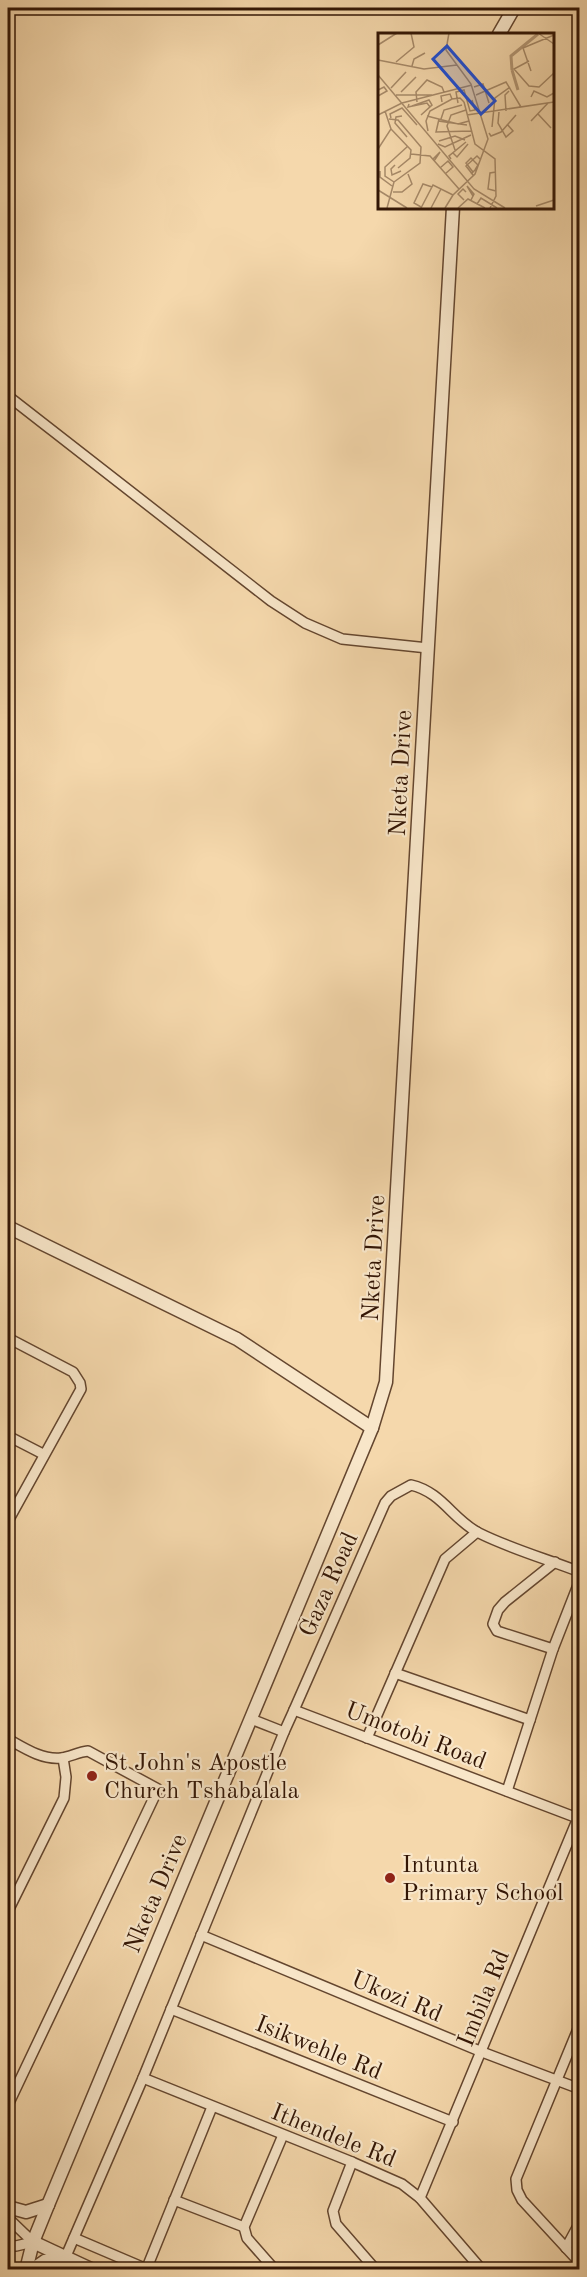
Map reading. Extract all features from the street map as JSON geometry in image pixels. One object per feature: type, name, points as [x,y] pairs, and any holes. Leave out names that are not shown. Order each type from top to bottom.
[{"type":"street","points":[[500,33],[514,8]]},
{"type":"street","name":"Nketa Drive","points":[[17,2270],[33,2242],[251,1719],[372,1428],[387,1382],[453,208]]},
{"type":"street","points":[[8,396],[296,618],[319,631],[342,639],[428,648]]},
{"type":"street","points":[[8,1227],[237,1339],[372,1428]]},
{"type":"street","points":[[8,1338],[73,1372],[81,1389],[8,1521]]},
{"type":"street","points":[[8,1436],[43,1454]]},
{"type":"street","name":"Gaza Road","points":[[294,1710],[385,1503],[391,1496],[411,1485],[424,1488],[477,1532]]},
{"type":"street","points":[[367,1738],[445,1559],[477,1532],[579,1572]]},
{"type":"street","points":[[553,1650],[497,1631],[493,1624],[498,1610],[505,1602],[555,1562]]},
{"type":"street","points":[[507,1791],[553,1650],[579,1580]]},
{"type":"street","points":[[395,1672],[530,1720]]},
{"type":"street","points":[[60,2270],[143,2078],[294,1710]]},
{"type":"street","name":"Umotobi Road","points":[[294,1710],[579,1817]]},
{"type":"street","points":[[251,1719],[284,1732]]},
{"type":"street","points":[[8,1739],[38,1755],[63,1758],[88,1751],[159,1789],[8,2105]]},
{"type":"street","points":[[8,1911],[64,1798],[66,1778],[63,1758]]},
{"type":"street","name":"Imbila Rd","points":[[420,2198],[579,1817]]},
{"type":"street","name":"Ukozi Rd","points":[[201,1935],[482,2052],[579,2089]]},
{"type":"street","name":"Isikwehle Rd","points":[[171,2009],[453,2122]]},
{"type":"street","points":[[579,2024],[516,2179],[517,2190],[522,2200],[579,2263]]},
{"type":"street","name":"Ithendele Rd","points":[[143,2078],[390,2178],[420,2198],[482,2270]]},
{"type":"street","points":[[74,2238],[147,2269],[212,2107]]},
{"type":"street","points":[[275,2270],[248,2238],[244,2227],[283,2135]]},
{"type":"street","points":[[352,2162],[333,2211],[333,2218],[375,2270]]},
{"type":"street","points":[[174,2200],[244,2227]]},
{"type":"street","points":[[8,2207],[26,2212],[48,2205]]},
{"type":"street","points":[[8,2218],[33,2242],[93,2270]]},
{"type":"street","points":[[566,2248],[579,2222]]},
{"type":"street","points":[[8,2245],[16,2246],[33,2242]]},
{"type":"street","name":"Nketa Drive","points":[[26,2270],[33,2242]]},
{"type":"street","points":[[32,2270],[45,2262],[65,2257]]},
{"type":"place","name":"St John's Apostle Church Tshabalala","points":[[92,1776]]},
{"type":"place","name":"Intunta Primary School","points":[[390,1878]]}]
